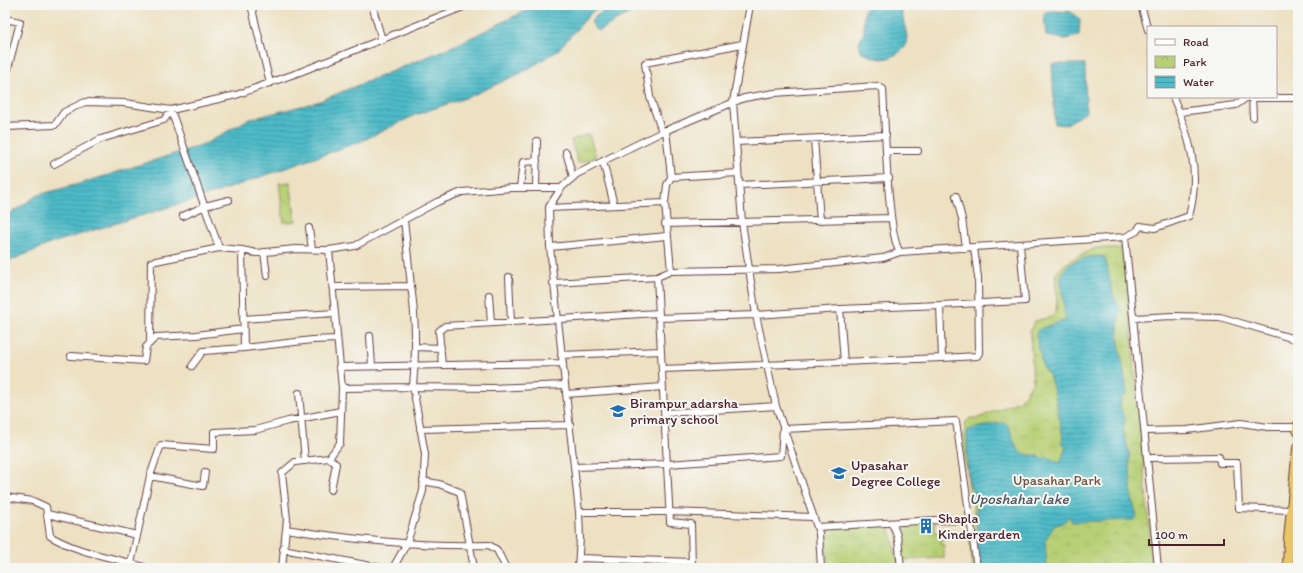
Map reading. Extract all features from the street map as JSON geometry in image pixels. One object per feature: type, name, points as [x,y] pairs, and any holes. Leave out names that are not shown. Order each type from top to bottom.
[{"type":"highway","points":[[1288,568],[1298,448]]},
{"type":"street","points":[[251,5],[270,83]]},
{"type":"street","points":[[372,5],[382,40]]},
{"type":"street","points":[[5,127],[55,124],[64,112],[85,102],[125,103],[171,110],[236,95],[382,40],[468,5]]},
{"type":"street","points":[[750,5],[733,102],[738,185],[742,222],[756,315],[776,406],[819,533],[821,568]]},
{"type":"street","points":[[1141,5],[1147,26]]},
{"type":"street","points":[[5,19],[20,22],[5,80]]},
{"type":"street","points":[[670,271],[665,224],[665,204],[667,185],[671,177],[664,131],[650,97],[645,63],[742,44]]},
{"type":"street","points":[[578,568],[580,558],[579,512],[550,247],[550,208],[561,188],[576,174],[664,131],[744,98],[774,93],[877,86],[883,89],[891,218],[896,247],[900,252]]},
{"type":"street","points":[[553,283],[657,278],[670,271],[779,269],[883,258],[900,252],[1125,237],[1137,231],[1140,226],[1154,228],[1189,216],[1193,202],[1195,171],[1188,134],[1173,98]]},
{"type":"street","points":[[1180,112],[1236,105],[1246,98],[1298,98]]},
{"type":"street","points":[[1252,98],[1253,117]]},
{"type":"street","points":[[171,110],[181,145],[205,206],[219,248]]},
{"type":"street","points":[[54,164],[101,139],[164,120],[171,110]]},
{"type":"street","points":[[736,142],[886,134]]},
{"type":"street","points":[[814,139],[820,221]]},
{"type":"street","points":[[536,141],[536,188]]},
{"type":"street","points":[[887,151],[918,151]]},
{"type":"street","points":[[566,152],[573,177]]},
{"type":"street","points":[[519,156],[523,162],[520,188]]},
{"type":"street","points":[[523,162],[537,161]]},
{"type":"street","points":[[603,161],[614,205]]},
{"type":"street","points":[[671,177],[738,174]]},
{"type":"street","points":[[738,185],[889,178]]},
{"type":"street","points":[[150,343],[151,262],[219,248],[256,253],[295,249],[329,250],[355,246],[462,192],[520,188],[561,188]]},
{"type":"street","points":[[956,196],[962,219],[966,248]]},
{"type":"street","points":[[183,216],[205,206],[229,200]]},
{"type":"street","points":[[550,208],[665,204]]},
{"type":"street","points":[[665,224],[891,218]]},
{"type":"street","points":[[393,568],[407,544],[422,491],[425,454],[413,387],[415,346],[411,286],[404,220]]},
{"type":"street","points":[[309,228],[312,250]]},
{"type":"street","points":[[550,247],[667,236]]},
{"type":"street","points":[[1125,237],[1158,568]]},
{"type":"street","points":[[442,365],[439,331],[445,326],[658,315],[756,315],[840,309],[1025,301],[1020,245]]},
{"type":"street","points":[[662,369],[942,358],[979,354],[978,277],[974,248]]},
{"type":"street","points":[[242,250],[244,348]]},
{"type":"street","points":[[282,568],[287,519],[282,473],[296,462],[329,458],[340,444],[342,388],[329,250]]},
{"type":"street","points":[[264,252],[266,276]]},
{"type":"street","points":[[510,277],[511,323]]},
{"type":"street","points":[[657,278],[670,522],[691,524],[692,566]]},
{"type":"street","points":[[333,287],[411,286]]},
{"type":"street","points":[[489,295],[491,323]]},
{"type":"street","points":[[940,305],[942,358]]},
{"type":"street","points":[[840,309],[844,362]]},
{"type":"street","points":[[243,319],[335,313]]},
{"type":"street","points":[[1134,318],[1220,316],[1298,340]]},
{"type":"street","points":[[71,356],[144,361],[146,347],[156,337],[243,329]]},
{"type":"street","points":[[370,336],[372,366]]},
{"type":"street","points":[[192,366],[203,351],[312,340],[337,339]]},
{"type":"street","points":[[415,346],[441,348]]},
{"type":"street","points":[[561,355],[661,351]]},
{"type":"street","points":[[339,367],[562,363]]},
{"type":"street","points":[[342,388],[493,388],[565,384]]},
{"type":"street","points":[[566,394],[663,387]]},
{"type":"street","points":[[298,393],[305,461]]},
{"type":"street","points":[[665,413],[776,406]]},
{"type":"street","points":[[130,565],[150,476],[161,445],[214,449],[214,432],[254,430],[300,418],[341,411]]},
{"type":"street","points":[[783,429],[956,421],[978,568]]},
{"type":"street","points":[[1145,430],[1187,430],[1241,423],[1298,427]]},
{"type":"street","points":[[420,429],[570,425]]},
{"type":"street","points":[[574,467],[668,464],[781,456],[783,429]]},
{"type":"street","points":[[1152,458],[1219,457],[1220,463],[1238,463],[1239,508],[1294,508]]},
{"type":"street","points":[[329,458],[336,464],[332,490]]},
{"type":"street","points":[[150,476],[203,486],[205,472]]},
{"type":"street","points":[[423,481],[439,484],[460,492],[474,568]]},
{"type":"street","points":[[5,496],[33,501],[46,507],[50,536],[60,542],[87,552],[130,565],[146,568]]},
{"type":"street","points":[[579,512],[669,512],[813,517]]},
{"type":"street","points":[[47,514],[137,535]]},
{"type":"street","points":[[817,527],[971,521]]},
{"type":"street","points":[[891,523],[894,527],[896,535],[901,568]]},
{"type":"street","points":[[286,529],[335,537],[407,544],[489,545],[497,550],[506,568]]},
{"type":"street","points":[[283,549],[381,568]]},
{"type":"street","points":[[580,558],[708,568]]},
{"type":"green space","points":[[589,134],[596,158],[578,163],[571,140]]},
{"type":"green space","points":[[290,182],[296,221],[284,223],[279,183]]},
{"type":"green space","name":"Uposhahar lake","points":[[1096,248],[1124,248],[1153,568],[973,568],[969,536],[974,513],[972,498],[968,488],[967,468],[964,460],[963,437],[966,422],[970,418],[978,418],[1019,401],[1025,394],[1033,381],[1030,331],[1035,321],[1047,318],[1056,312],[1057,296],[1055,275],[1068,262]]},
{"type":"green space","points":[[935,521],[935,532],[944,532],[945,540],[941,541],[941,545],[944,545],[944,558],[902,560],[896,525]]},
{"type":"green space","points":[[889,524],[899,568],[827,568],[827,554],[821,529]]},
{"type":"water","points":[[537,5],[601,5],[592,12],[556,52],[521,73],[471,96],[415,115],[362,141],[215,193],[52,243],[5,263],[5,217],[38,195],[86,182],[205,144],[247,120],[317,102],[458,44]]},
{"type":"water","points":[[611,5],[643,5],[599,31],[594,28],[591,20]]},
{"type":"water","points":[[868,5],[900,5],[907,36],[906,46],[896,55],[885,59],[879,59],[861,51],[859,42],[864,32],[864,10]]},
{"type":"water","points":[[1051,11],[1071,12],[1080,20],[1079,36],[1064,39],[1046,36],[1044,14]]},
{"type":"water","points":[[1052,64],[1085,64],[1086,112],[1065,125],[1055,124]]},
{"type":"water","name":"Uposhahar lake","points":[[1087,257],[1105,257],[1113,295],[1121,310],[1118,327],[1127,394],[1121,398],[1120,407],[1125,419],[1123,431],[1129,452],[1132,499],[1137,516],[1134,520],[1072,522],[1069,516],[1063,523],[1054,526],[1045,541],[1047,568],[982,568],[976,546],[976,501],[974,493],[970,487],[967,461],[968,430],[997,423],[1006,423],[1018,450],[1029,455],[1038,455],[1041,459],[1047,457],[1060,463],[1066,447],[1061,442],[1063,438],[1055,395],[1049,375],[1043,368],[1036,336],[1037,331],[1042,328],[1066,320],[1061,279],[1063,271],[1071,263]]},
{"type":"place","name":"Birampur adarsha primary school","points":[[618,411]]},
{"type":"place","name":"Upasahar Degree College","points":[[839,473]]},
{"type":"place","name":"Shapla Kindergarden","points":[[926,526]]},
{"type":"park label","name":"Upasahar Park","points":[[1057,480]]}]
